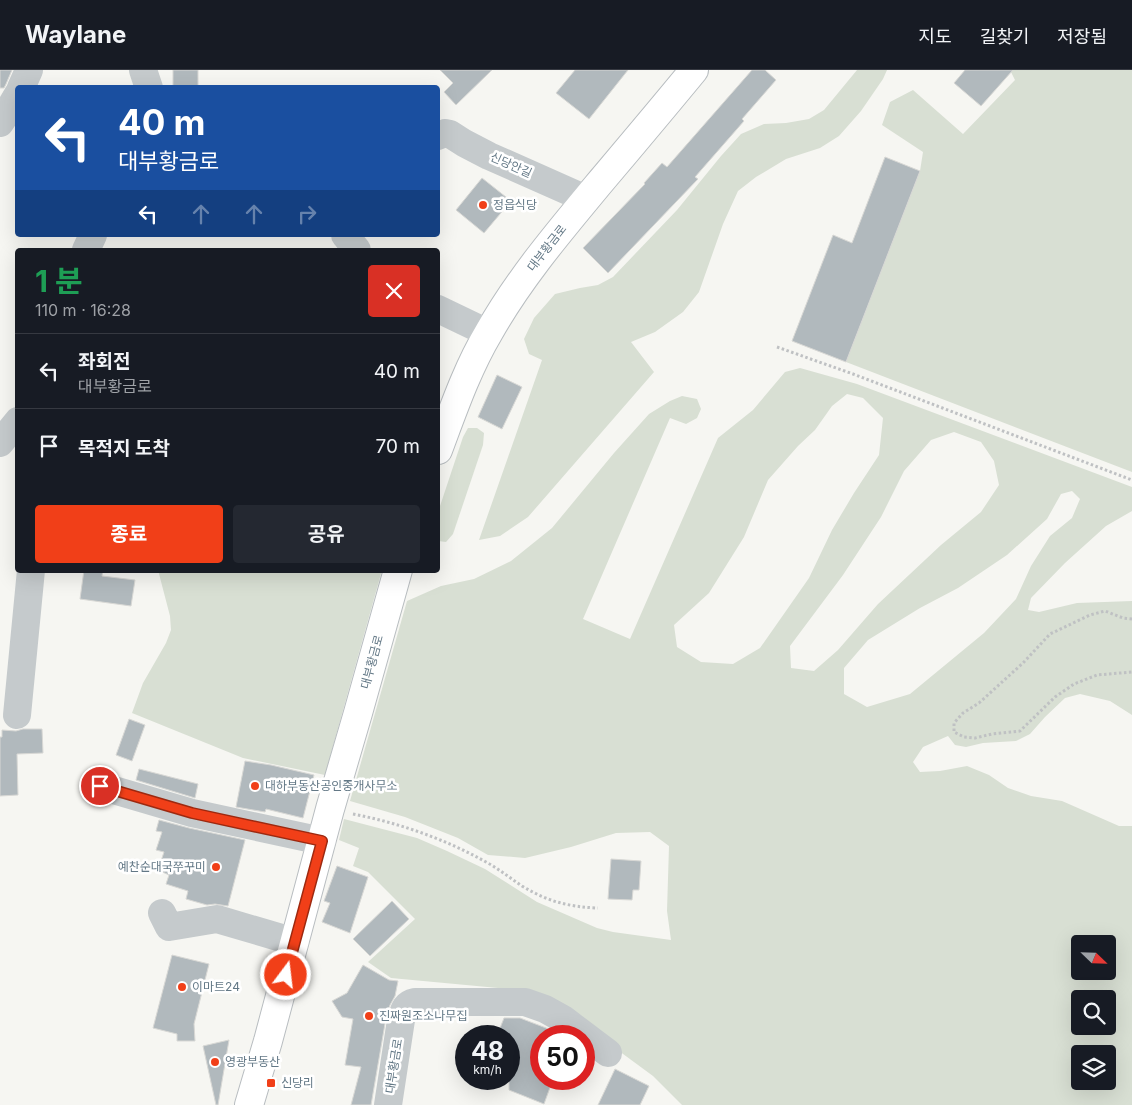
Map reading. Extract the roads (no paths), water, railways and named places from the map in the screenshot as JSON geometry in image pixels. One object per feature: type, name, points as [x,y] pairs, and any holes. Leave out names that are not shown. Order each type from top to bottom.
[{"type":"main road","name":"대부황금로","points":[[440,445],[472,364],[509,298],[552,240],[694,70]]},
{"type":"main road","name":"대부황금로","points":[[249,1105],[397,573]]},
{"type":"lane","points":[[22,85],[30,70]]},
{"type":"lane","points":[[143,70],[148,85]]},
{"type":"lane","points":[[0,123],[15,99]]},
{"type":"lane","name":"신당안길","points":[[440,135],[444,133],[450,134],[489,156],[586,199]]},
{"type":"lane","points":[[347,237],[355,248]]},
{"type":"lane","points":[[440,310],[488,334]]},
{"type":"lane","points":[[0,443],[15,425]]},
{"type":"lane","points":[[16,715],[31,573]]},
{"type":"lane","points":[[100,786],[192,813],[322,841]]},
{"type":"lane","points":[[162,913],[169,927],[217,919],[295,942]]},
{"type":"lane","name":"대부황금로","points":[[388,1105],[401,1020],[404,1010],[409,1003],[525,1002],[545,1009],[563,1019],[608,1053]]},
{"type":"place","name":"정읍식당","points":[[483,205]]},
{"type":"place","name":"대하부동산공인중개사무소","points":[[255,786]]},
{"type":"place","name":"예찬순대국쭈꾸미","points":[[216,867]]},
{"type":"place","name":"이마트24","points":[[182,987]]},
{"type":"place","name":"진짜원조소나무집","points":[[369,1016]]},
{"type":"place","name":"영광부동산","points":[[215,1062]]},
{"type":"place","name":"신당리","points":[[271,1083]]}]
